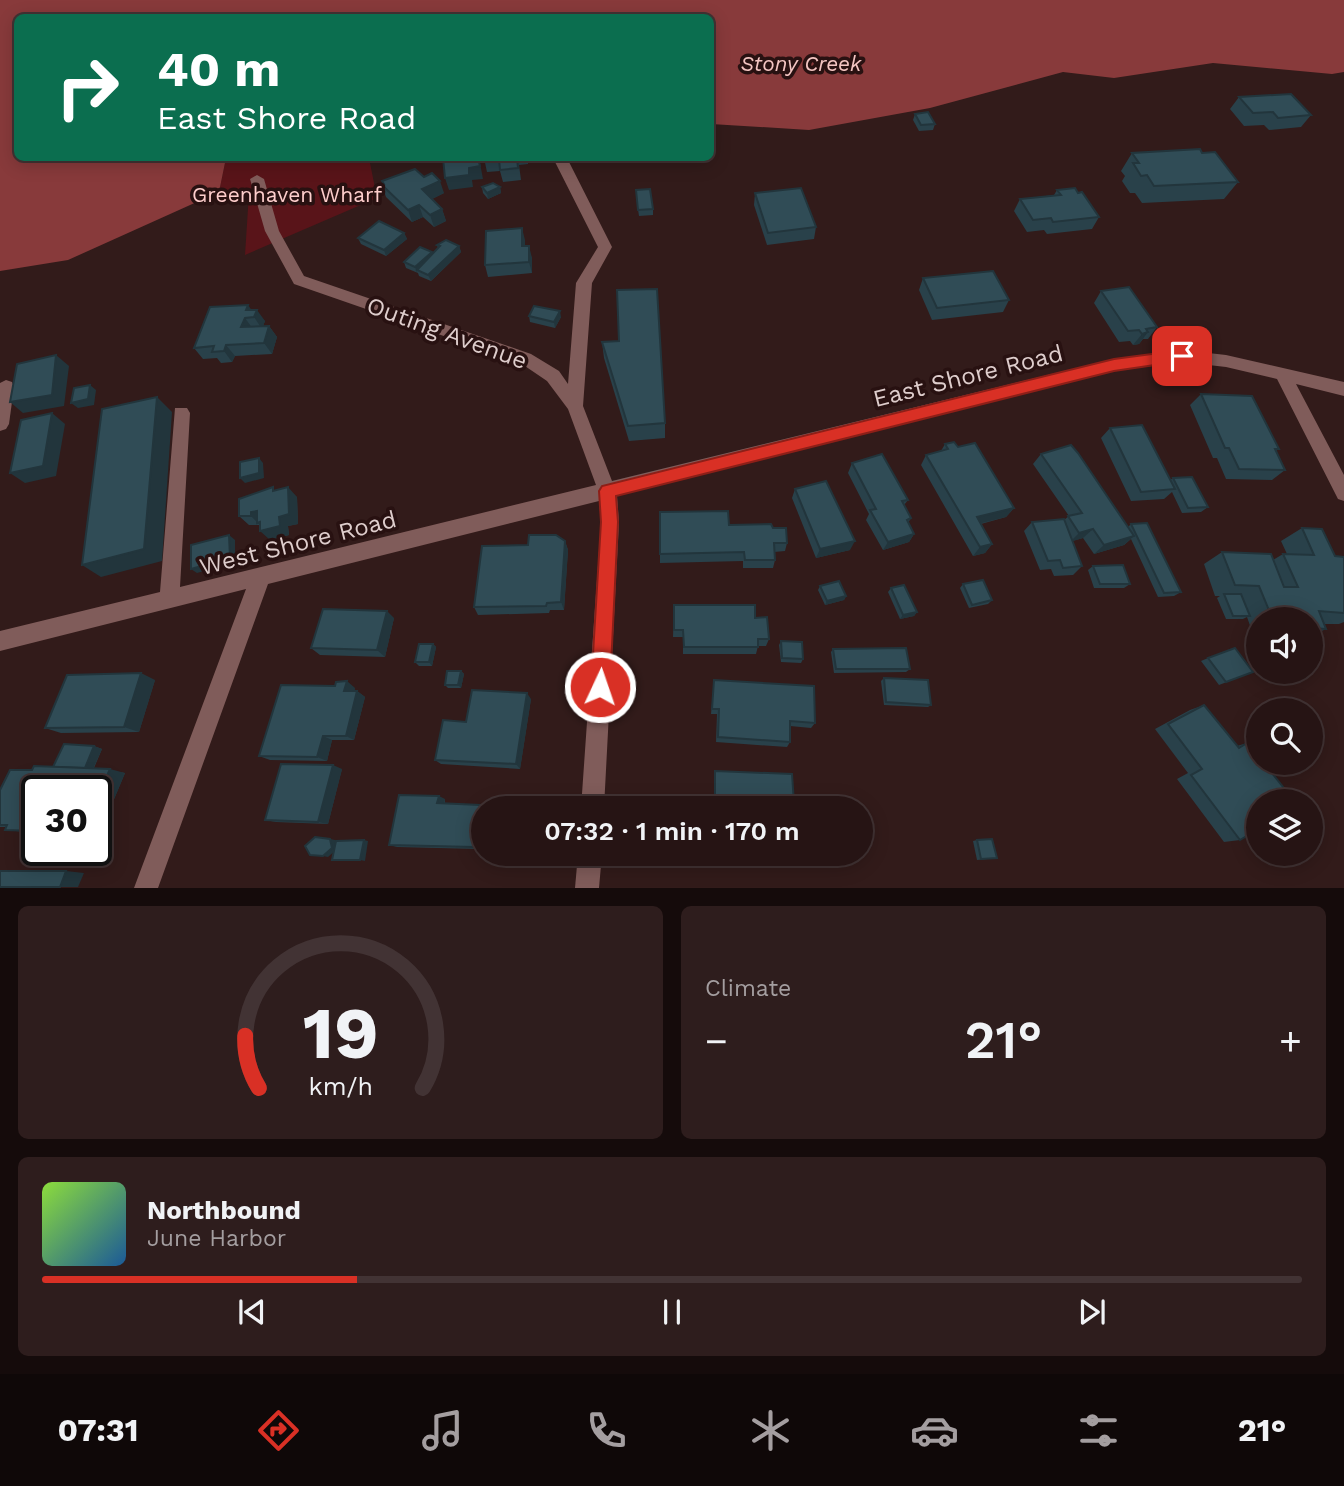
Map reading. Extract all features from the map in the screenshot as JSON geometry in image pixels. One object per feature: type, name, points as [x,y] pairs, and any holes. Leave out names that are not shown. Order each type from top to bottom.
[{"type":"street","points":[[562,161],[605,247],[584,283],[575,406]]},
{"type":"street","name":"Outing Avenue","points":[[257,179],[272,231],[299,280],[525,358],[553,376],[575,406],[607,491],[610,522],[594,796]]},
{"type":"street","name":"East Shore Road","points":[[607,491],[1114,365],[1182,356],[1226,361],[1344,389]]},
{"type":"street","points":[[1282,373],[1344,494]]},
{"type":"street","points":[[0,424],[6,387]]},
{"type":"street","points":[[169,600],[181,413]]},
{"type":"street","name":"West Shore Road","points":[[0,641],[260,579],[607,491]]},
{"type":"street","points":[[146,887],[260,579]]},
{"type":"street","points":[[587,887],[589,866]]},
{"type":"green space","name":"Greenhaven Wharf","points":[[225,161],[370,161],[377,198],[245,255],[249,193],[219,192]]},
{"type":"water","name":"Stony Creek","points":[[0,0],[1344,0],[1344,72],[1332,74],[1213,63],[1114,78],[1063,72],[930,108],[809,130],[714,124],[714,14],[14,14],[14,161],[225,161],[219,192],[68,260],[0,271]]},
{"type":"building","points":[[1291,94],[1311,115],[1278,118],[1273,112],[1253,113],[1239,97]]},
{"type":"building","points":[[928,112],[935,124],[921,125],[915,114]]},
{"type":"building","points":[[1200,149],[1202,153],[1215,152],[1238,182],[1154,186],[1147,175],[1141,176],[1133,163],[1139,163],[1132,153]]},
{"type":"building","points":[[443,161],[479,161],[480,166],[469,168],[469,175],[445,178]]},
{"type":"building","points":[[499,161],[517,161],[518,168],[500,170]]},
{"type":"building","points":[[415,169],[424,177],[432,173],[440,181],[422,189],[442,209],[430,215],[419,205],[408,210],[382,185],[382,181]]},
{"type":"building","points":[[493,183],[500,187],[487,193],[482,187]]},
{"type":"building","points":[[801,188],[816,227],[768,233],[755,193]]},
{"type":"building","points":[[1075,188],[1078,193],[1082,192],[1099,217],[1053,222],[1051,218],[1033,220],[1020,199],[1061,195],[1057,190]]},
{"type":"building","points":[[650,189],[653,209],[638,210],[636,190]]},
{"type":"building","points":[[379,221],[404,233],[384,250],[358,238]]},
{"type":"building","points":[[522,228],[522,246],[529,246],[529,262],[485,265],[486,231]]},
{"type":"building","points":[[446,240],[459,246],[428,275],[417,270],[440,246],[437,245]]},
{"type":"building","points":[[420,247],[432,252],[415,267],[404,262]]},
{"type":"building","points":[[993,271],[1009,300],[937,308],[923,278]]},
{"type":"building","points":[[1129,287],[1157,327],[1146,329],[1148,332],[1142,334],[1139,330],[1128,331],[1101,291]]},
{"type":"building","points":[[657,289],[665,423],[628,426],[602,342],[619,341],[617,290]]},
{"type":"building","points":[[248,305],[246,310],[257,310],[254,317],[245,318],[241,327],[269,326],[264,343],[226,345],[224,351],[212,352],[214,346],[194,348],[210,307]]},
{"type":"building","points":[[534,306],[560,311],[554,322],[529,316]]},
{"type":"building","points":[[56,355],[52,395],[10,402],[17,364]]},
{"type":"building","points":[[90,385],[88,399],[71,403],[74,388]]},
{"type":"building","points":[[1201,394],[1252,396],[1279,449],[1275,449],[1285,470],[1239,469],[1229,448],[1225,448]]},
{"type":"building","points":[[157,397],[144,549],[82,565],[102,409]]},
{"type":"building","points":[[52,413],[43,466],[10,473],[21,420]]},
{"type":"building","points":[[1142,425],[1175,489],[1141,492],[1110,428]]},
{"type":"building","points":[[954,442],[958,447],[975,443],[1014,508],[977,517],[992,544],[980,547],[926,455],[948,449],[945,444]]},
{"type":"building","points":[[1071,445],[1134,536],[1104,545],[1093,529],[1079,533],[1068,516],[1082,513],[1041,454]]},
{"type":"building","points":[[882,454],[908,500],[902,501],[911,518],[907,520],[914,534],[888,542],[870,510],[876,509],[852,463]]},
{"type":"building","points":[[259,458],[259,473],[240,478],[240,462]]},
{"type":"building","points":[[1192,477],[1208,507],[1188,508],[1173,478]]},
{"type":"building","points":[[826,481],[855,541],[820,549],[795,489]]},
{"type":"building","points":[[273,487],[273,491],[288,487],[289,514],[279,517],[280,526],[260,531],[257,511],[251,512],[251,516],[239,516],[239,499]]},
{"type":"building","points":[[728,511],[729,525],[771,524],[773,528],[786,528],[787,543],[774,543],[775,560],[745,560],[744,552],[660,554],[660,512]]},
{"type":"building","points":[[1064,519],[1082,566],[1063,568],[1060,560],[1048,561],[1032,522]]},
{"type":"building","points":[[1147,523],[1181,592],[1164,593],[1131,524]]},
{"type":"building","points":[[1302,528],[1322,529],[1335,556],[1344,557],[1344,613],[1323,611],[1323,607],[1268,607],[1259,586],[1235,585],[1222,552],[1271,554],[1284,587],[1298,587],[1283,554],[1314,555]]},
{"type":"building","points":[[229,535],[230,558],[191,569],[191,545]]},
{"type":"building","points":[[529,535],[556,535],[565,541],[561,602],[547,603],[546,606],[474,607],[482,546],[528,545]]},
{"type":"building","points":[[1123,565],[1130,584],[1100,584],[1093,566]]},
{"type":"building","points":[[983,580],[992,600],[972,605],[963,584]]},
{"type":"building","points":[[839,581],[846,596],[827,601],[820,586]]},
{"type":"building","points":[[904,585],[917,612],[903,615],[891,588]]},
{"type":"building","points":[[1224,594],[1241,594],[1246,607],[1246,616],[1233,616]]},
{"type":"building","points":[[674,605],[755,605],[755,618],[767,617],[769,639],[758,639],[758,647],[684,647],[683,630],[674,630]]},
{"type":"building","points":[[323,609],[387,611],[377,650],[311,648]]},
{"type":"building","points":[[781,641],[802,642],[803,659],[782,658]]},
{"type":"building","points":[[419,644],[433,644],[429,662],[415,662]]},
{"type":"building","points":[[906,648],[910,669],[836,669],[833,649]]},
{"type":"building","points":[[1235,648],[1246,663],[1246,675],[1226,682],[1208,658]]},
{"type":"building","points":[[447,671],[461,671],[458,685],[445,685]]},
{"type":"building","points":[[141,673],[124,727],[45,728],[67,675]]},
{"type":"building","points":[[884,678],[928,680],[931,705],[886,702]]},
{"type":"building","points":[[714,680],[814,686],[815,723],[790,721],[790,742],[718,737],[719,709],[712,709]]},
{"type":"building","points":[[347,681],[344,691],[357,691],[346,736],[323,736],[317,757],[259,756],[281,685],[335,686],[336,682]]},
{"type":"building","points":[[472,690],[527,693],[516,764],[435,760],[443,720],[466,722]]},
{"type":"building","points":[[1204,705],[1239,748],[1246,744],[1246,775],[1274,775],[1285,789],[1246,789],[1246,836],[1240,840],[1191,775],[1202,769],[1168,724]]},
{"type":"building","points":[[64,744],[94,746],[85,768],[53,767]]},
{"type":"building","points":[[281,764],[333,765],[318,822],[265,820]]},
{"type":"building","points":[[34,766],[110,769],[107,775],[21,775],[21,830],[5,830],[7,825],[0,825],[0,790],[10,770],[32,770]]},
{"type":"building","points":[[715,771],[792,774],[794,796],[715,796]]},
{"type":"building","points":[[399,795],[439,796],[437,803],[471,805],[471,847],[389,845]]},
{"type":"building","points":[[315,837],[330,839],[332,848],[323,856],[310,855],[305,846]]},
{"type":"building","points":[[992,839],[997,858],[981,859],[977,840]]},
{"type":"building","points":[[364,840],[360,860],[332,860],[336,841]]},
{"type":"building","points":[[0,871],[66,871],[60,887],[0,887]]},
{"type":"route","points":[[600,687],[610,522],[607,491],[1114,365],[1182,356]]}]
